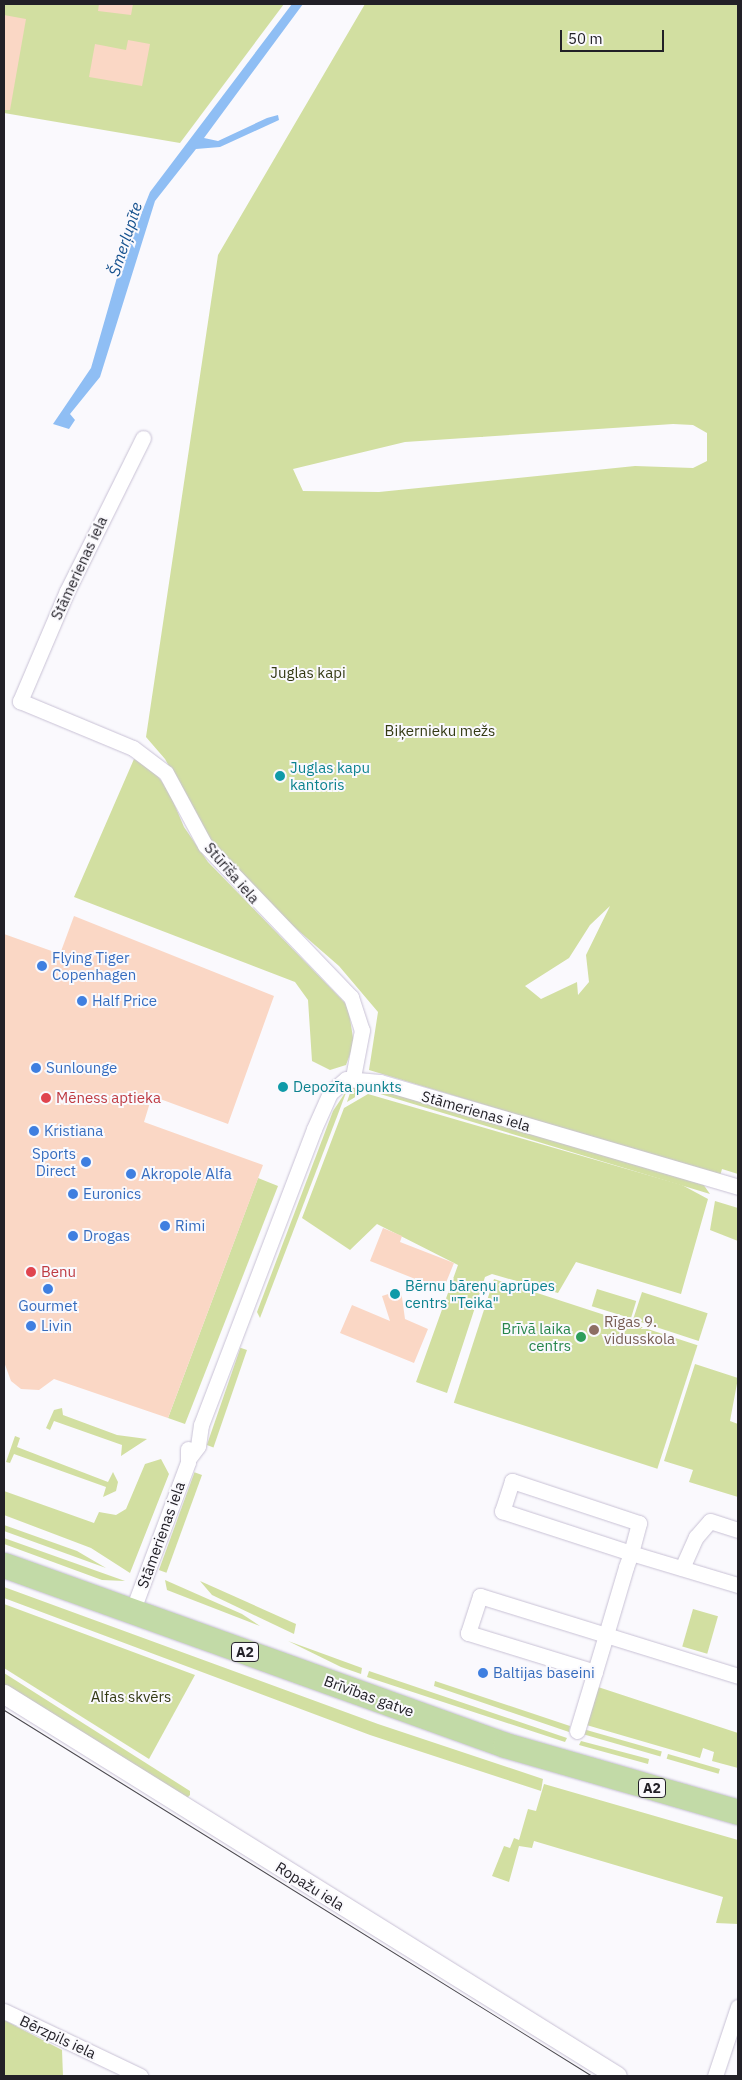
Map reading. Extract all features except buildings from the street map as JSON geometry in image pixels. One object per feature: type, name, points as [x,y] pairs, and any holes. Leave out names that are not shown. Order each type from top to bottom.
[{"type":"highway","name":"Brīvības gatve","points":[[4,1565],[505,1745],[738,1812]]},
{"type":"street","name":"Stāmerienas iela","points":[[20,701],[67,592],[143,438]]},
{"type":"street","name":"Stūrīša iela","points":[[20,701],[133,748],[166,773],[205,845],[351,997],[362,1030],[353,1076]]},
{"type":"street","name":"Stāmerienas iela","points":[[132,1612],[189,1458],[188,1442],[201,1424],[314,1130],[330,1093],[353,1076],[738,1187]]},
{"type":"street","points":[[577,1731],[595,1672],[630,1553],[639,1523],[512,1481],[502,1511],[630,1553],[738,1585]]},
{"type":"street","points":[[682,1568],[696,1537],[710,1522],[738,1530]]},
{"type":"street","points":[[595,1672],[468,1633],[480,1596],[605,1638],[738,1676]]},
{"type":"street","name":"Ropažu iela","points":[[4,1694],[617,2076]]},
{"type":"street","points":[[715,2076],[738,2007]]},
{"type":"street","name":"Bērzpils iela","points":[[4,2011],[140,2076]]},
{"type":"green space","points":[[4,4],[284,4],[180,143],[4,113]]},
{"type":"green space","name":"Biķernieku mežs","points":[[365,4],[738,4],[738,1174],[722,1169],[720,1176],[369,1070],[378,1012],[339,966],[285,919],[210,839],[165,759],[146,737],[218,255]],"holes":[[[673,424],[693,425],[707,433],[707,461],[693,468],[635,466],[379,492],[303,491],[293,469],[405,442]],[[610,906],[586,955],[589,982],[578,995],[577,982],[541,999],[525,986],[569,958],[590,925]]]},
{"type":"green space","points":[[134,759],[151,768],[168,789],[184,827],[208,862],[348,1006],[354,1044],[346,1065],[330,1070],[312,1061],[308,1000],[295,982],[74,897]]},
{"type":"green space","points":[[360,1084],[703,1184],[710,1194],[367,1090],[347,1102],[352,1087]]},
{"type":"green space","points":[[347,1090],[260,1318],[257,1312],[333,1111]]},
{"type":"green space","points":[[368,1094],[682,1185],[708,1199],[681,1294],[576,1262],[558,1293],[492,1274],[485,1277],[447,1393],[416,1382],[458,1265],[377,1224],[350,1250],[302,1218],[344,1108]]},
{"type":"green space","points":[[258,1178],[278,1186],[185,1424],[168,1418]]},
{"type":"green space","points":[[715,1201],[738,1208],[738,1241],[710,1230]]},
{"type":"green space","points":[[494,1279],[698,1345],[657,1469],[454,1403]]},
{"type":"green space","points":[[597,1289],[636,1301],[631,1318],[592,1306]]},
{"type":"green space","points":[[642,1292],[708,1313],[699,1341],[633,1320]]},
{"type":"green space","points":[[240,1348],[247,1350],[213,1447],[207,1445]]},
{"type":"green space","points":[[695,1364],[738,1378],[730,1421],[738,1424],[738,1497],[689,1482],[693,1470],[664,1461]]},
{"type":"green space","points":[[62,1408],[63,1415],[117,1435],[147,1439],[121,1456],[122,1445],[54,1421],[50,1430],[46,1428],[54,1410]]},
{"type":"green space","points":[[15,1436],[20,1438],[17,1447],[108,1482],[113,1472],[118,1482],[116,1491],[103,1497],[106,1487],[14,1454],[10,1463],[6,1462]]},
{"type":"green space","points":[[161,1459],[169,1474],[130,1573],[91,1548],[4,1515],[4,1491],[94,1523],[99,1512],[116,1515],[126,1509],[145,1464]]},
{"type":"green space","points":[[194,1472],[202,1475],[166,1573],[159,1570]]},
{"type":"green space","points":[[4,1525],[77,1551],[106,1568],[4,1531]]},
{"type":"green space","points":[[4,1538],[125,1581],[102,1580],[4,1544]]},
{"type":"green space","points":[[165,1580],[242,1614],[260,1626],[167,1590]]},
{"type":"green space","points":[[200,1581],[296,1624],[294,1634],[212,1595]]},
{"type":"green space","points":[[4,1587],[378,1724],[543,1779],[541,1791],[370,1735],[4,1598]]},
{"type":"green space","name":"Alfas skvērs","points":[[4,1604],[195,1675],[149,1759],[4,1668]]},
{"type":"green space","points":[[693,1609],[718,1616],[707,1654],[682,1646]]},
{"type":"green space","points":[[288,1641],[362,1668],[361,1674],[341,1667]]},
{"type":"green space","points":[[369,1671],[567,1738],[565,1742],[367,1677]]},
{"type":"green space","points":[[4,1673],[190,1791],[190,1795],[187,1798],[4,1685]]},
{"type":"green space","points":[[435,1681],[570,1726],[569,1732],[434,1686]]},
{"type":"green space","points":[[595,1686],[738,1733],[738,1768],[712,1761],[714,1752],[703,1748],[700,1758],[583,1724]]},
{"type":"green space","points":[[583,1729],[662,1752],[660,1756],[582,1734]]},
{"type":"green space","points":[[581,1741],[649,1759],[648,1764],[579,1745]]},
{"type":"green space","points":[[668,1754],[720,1769],[719,1774],[667,1759]]},
{"type":"green space","points":[[544,1784],[738,1840],[738,1924],[716,1923],[723,1897],[534,1841],[532,1848],[519,1846],[509,1882],[492,1876],[504,1846],[510,1848],[514,1838],[519,1840],[528,1809],[536,1811]]},
{"type":"green space","points":[[4,2020],[62,2050],[63,2076],[4,2076]]},
{"type":"water","points":[[292,4],[303,4],[204,138],[218,141],[267,118],[278,115],[279,120],[220,147],[196,149],[155,201],[100,377],[70,414],[75,420],[69,429],[53,424],[91,368],[120,267],[150,192]]},
{"type":"tram line","points":[[4,1710],[592,2076]]},
{"type":"place","name":"Juglas kapu kantoris","points":[[280,776]]},
{"type":"place","name":"Flying Tiger Copenhagen","points":[[42,966]]},
{"type":"place","name":"Half Price","points":[[82,1001]]},
{"type":"place","name":"Sunlounge","points":[[36,1068]]},
{"type":"place","name":"Depozīta punkts","points":[[283,1087]]},
{"type":"place","name":"Mēness aptieka","points":[[46,1098]]},
{"type":"place","name":"Kristiana","points":[[34,1131]]},
{"type":"place","name":"Sports Direct","points":[[86,1162]]},
{"type":"place","name":"Akropole Alfa","points":[[131,1174]]},
{"type":"place","name":"Euronics","points":[[73,1194]]},
{"type":"place","name":"Rimi","points":[[165,1226]]},
{"type":"place","name":"Drogas","points":[[73,1236]]},
{"type":"place","name":"Benu","points":[[31,1272]]},
{"type":"place","name":"Gourmet","points":[[48,1289]]},
{"type":"place","name":"Bērnu bāreņu aprūpes centrs \"Teika\"","points":[[395,1294]]},
{"type":"place","name":"Livin","points":[[31,1326]]},
{"type":"place","name":"Rīgas 9. vidusskola","points":[[594,1330]]},
{"type":"place","name":"Brīvā laika centrs","points":[[581,1337]]},
{"type":"place","name":"Baltijas baseini","points":[[483,1673]]},
{"type":"water label","name":"Šmerļupīte","points":[[125,239]]},
{"type":"park label","name":"Juglas kapi","points":[[308,673]]}]
